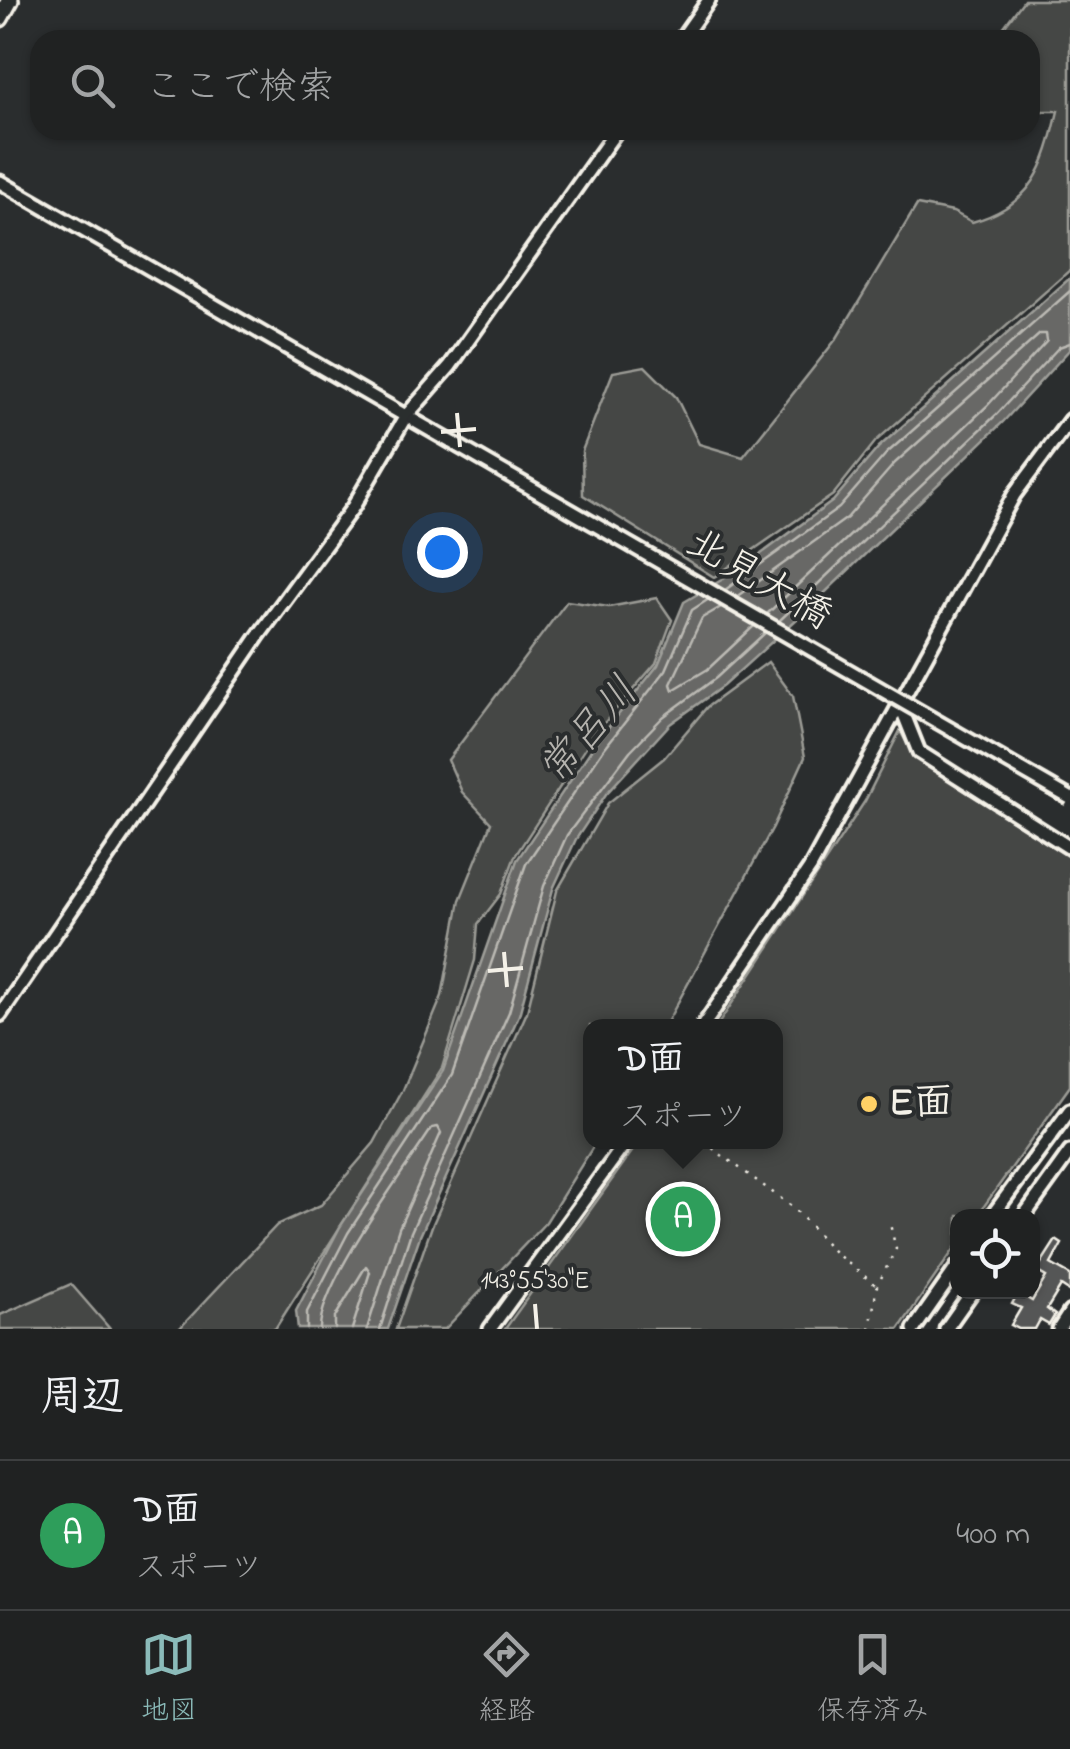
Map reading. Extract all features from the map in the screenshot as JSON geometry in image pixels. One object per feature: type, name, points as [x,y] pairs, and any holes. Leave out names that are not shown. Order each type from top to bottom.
[{"type":"main road","points":[[0,18],[10,0]]},
{"type":"street","points":[[688,30],[709,0]]},
{"type":"street","points":[[0,1015],[259,636],[353,507],[410,418],[610,140]]},
{"type":"street","name":"北見大橋","points":[[0,182],[1070,798]]},
{"type":"street","points":[[708,1019],[810,868],[901,708],[1014,495],[1070,420]]},
{"type":"street","points":[[901,708],[919,752],[1070,848]]},
{"type":"street","points":[[997,1209],[1070,1110]]},
{"type":"street","points":[[490,1329],[621,1149]]},
{"type":"street","points":[[1029,1209],[1070,1152]]},
{"type":"street","points":[[914,1329],[950,1277]]},
{"type":"street","points":[[946,1329],[967,1299]]},
{"type":"street","points":[[1060,1329],[1070,1312]]},
{"type":"path","points":[[714,1149],[794,1208],[834,1252],[877,1286]]},
{"type":"path","points":[[870,1329],[877,1286],[896,1249],[890,1224]]},
{"type":"shaded area","points":[[1024,0],[1070,0],[1070,270],[876,441],[833,495],[714,577],[583,495],[582,451],[613,372],[645,366],[676,397],[699,444],[743,457],[837,338],[917,205],[953,212],[972,222],[993,215],[1023,194],[1041,167],[1058,111],[1040,111],[1040,30],[1002,30]]},
{"type":"shaded area","points":[[657,598],[672,620],[656,663],[593,736],[515,856],[501,894],[478,924],[475,960],[442,1068],[275,1329],[179,1329],[277,1225],[321,1205],[374,1143],[403,1090],[442,996],[460,900],[491,823],[462,792],[448,760],[567,601],[609,607]]},
{"type":"shaded area","points":[[768,662],[793,696],[805,757],[773,827],[669,1019],[583,1019],[583,1149],[592,1149],[546,1222],[445,1329],[396,1329],[432,1226],[527,1012],[557,891],[608,803],[664,758],[707,707]]},
{"type":"shaded area","points":[[900,731],[916,759],[1070,858],[1070,1086],[982,1209],[950,1209],[950,1255],[899,1329],[505,1329],[634,1149],[783,1149],[783,1019],[722,1019],[865,801]]},
{"type":"shaded area","points":[[71,1284],[110,1329],[0,1329],[0,1315]]},
{"type":"water","points":[[1070,278],[1070,349],[1003,422],[808,609],[723,686],[670,724],[606,794],[576,839],[553,889],[519,1015],[420,1236],[388,1329],[298,1329],[296,1311],[340,1227],[443,1071],[517,860],[595,744],[658,665],[684,602],[742,568],[833,501],[879,447]]},
{"type":"building","points":[[1056,1240],[1062,1244],[1051,1264],[1070,1275],[1070,1292],[1061,1286],[1047,1309],[1055,1315],[1049,1325],[1040,1320],[1035,1329],[1019,1329],[1011,1325],[1021,1308],[1012,1304],[1015,1299],[1040,1299],[1040,1287],[1046,1277],[1040,1273],[1040,1265]]},
{"type":"place","name":"E面","points":[[869,1104]]},
{"type":"place","name":"D面","points":[[683,1219]]},
{"type":"water label","name":"常呂川","points":[[590,732]]}]
